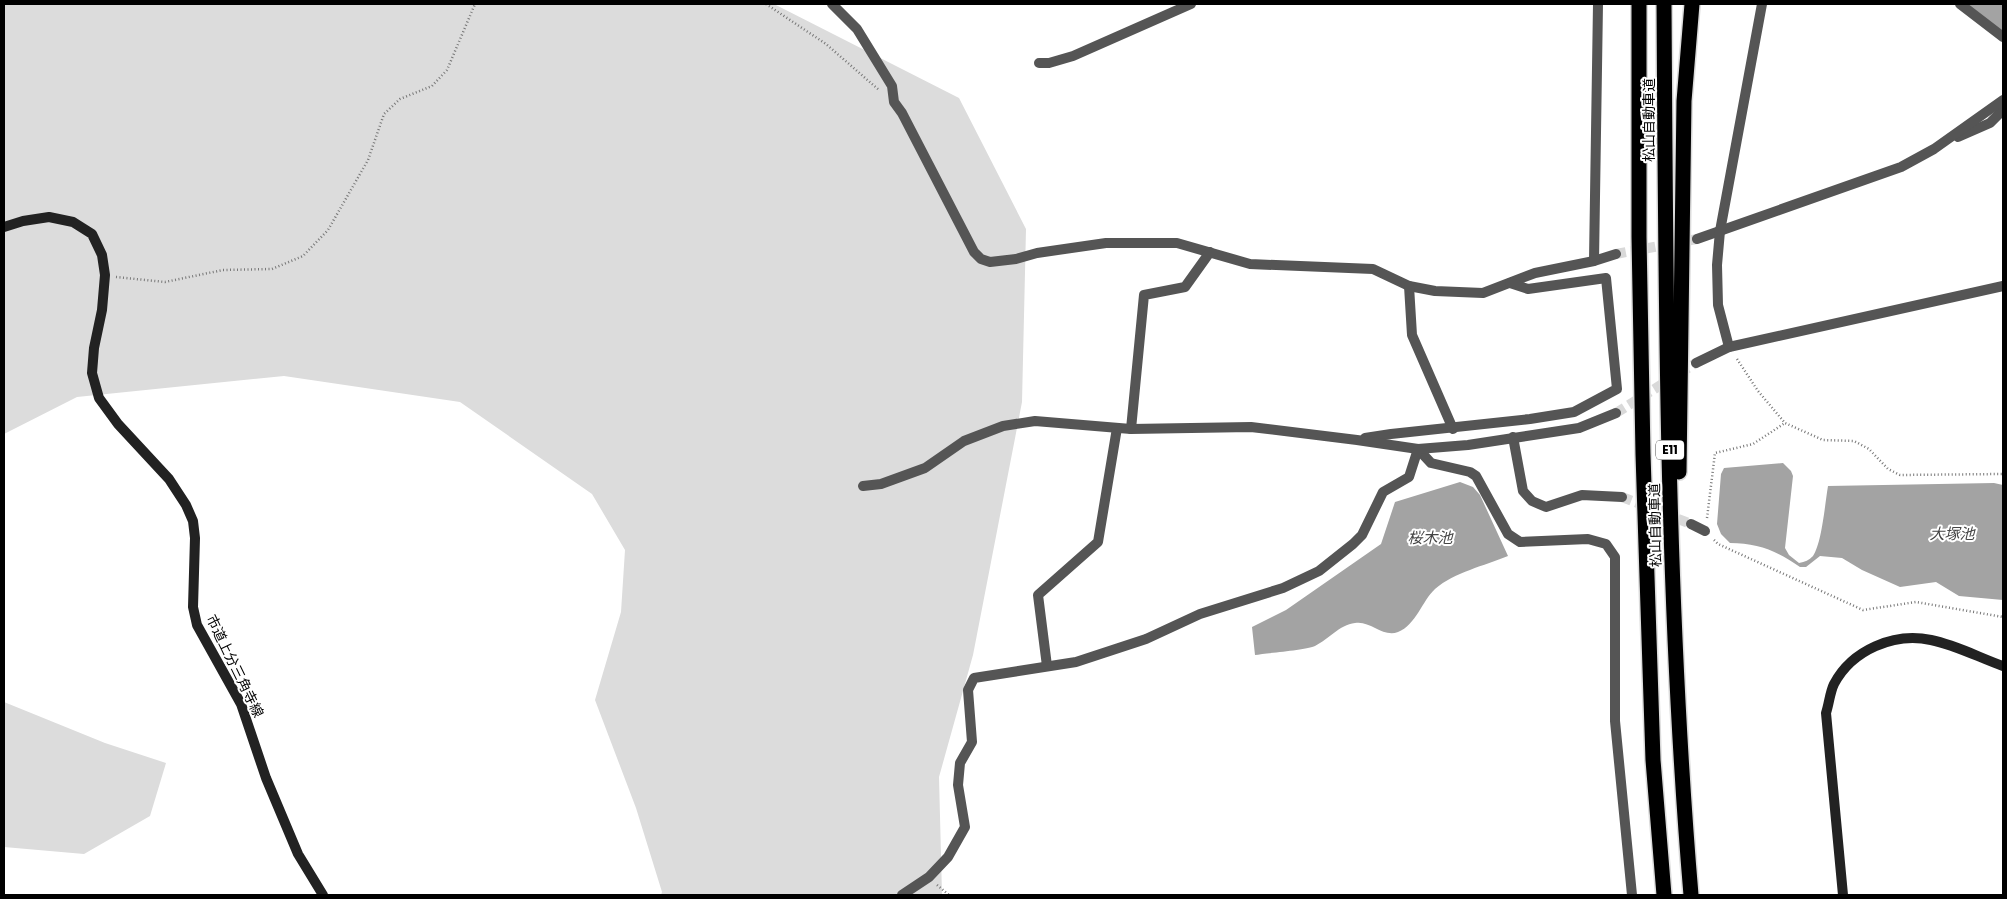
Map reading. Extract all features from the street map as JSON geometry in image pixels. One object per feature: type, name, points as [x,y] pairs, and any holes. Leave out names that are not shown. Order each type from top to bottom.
[{"type":"highway","name":"松山自動車道","points":[[1639,4],[1639,237],[1643,454],[1653,760],[1664,895]]},
{"type":"highway","name":"松山自動車道","points":[[1664,4],[1665,262],[1673,587],[1691,895]]},
{"type":"highway","points":[[1673,587],[1680,452],[1684,102],[1692,4]]},
{"type":"street","points":[[832,4],[857,29],[892,86],[894,102],[902,113],[974,252],[981,259],[990,262],[1016,260],[1037,253],[1106,243],[1177,242],[1250,264],[1373,268],[1410,286],[1436,291],[1483,293],[1535,273],[1594,261],[1616,254]]},
{"type":"street","points":[[1038,63],[1049,63],[1073,56],[1192,4]]},
{"type":"street","points":[[1594,261],[1598,4]]},
{"type":"street","points":[[1729,347],[1718,305],[1717,265],[1720,231],[1762,4]]},
{"type":"street","points":[[1960,4],[2003,36]]},
{"type":"street","points":[[1696,239],[1901,167],[1949,139],[2003,100]]},
{"type":"street","points":[[1949,139],[1954,139],[1990,123],[2003,110]]},
{"type":"street","name":"市道上分三角寺線","points":[[4,227],[23,221],[49,217],[74,222],[92,234],[102,255],[105,275],[102,310],[94,348],[92,373],[99,398],[118,424],[169,479],[186,505],[193,521],[195,538],[193,607],[197,625],[241,704],[266,778],[298,854],[322,895]]},
{"type":"street","points":[[1131,429],[1144,295],[1185,286],[1210,252]]},
{"type":"street","points":[[1356,440],[1574,412],[1617,389],[1606,278],[1528,288],[1510,283]]},
{"type":"street","points":[[1410,286],[1412,335],[1453,429]]},
{"type":"street","points":[[1696,363],[1729,347],[2003,286]]},
{"type":"street","points":[[863,486],[881,484],[925,468],[964,442],[1003,426],[1035,422],[1131,429],[1251,427],[1418,449],[1468,445],[1580,428],[1616,413]]},
{"type":"street","points":[[1047,666],[1038,595],[1098,542],[1117,428]]},
{"type":"street","points":[[1513,437],[1523,491],[1532,501],[1546,507],[1582,495],[1622,497]]},
{"type":"street","points":[[902,895],[929,877],[948,857],[965,827],[958,785],[960,763],[972,742],[968,690],[974,678],[1076,662],[1146,639],[1200,614],[1283,588],[1319,571],[1362,535],[1384,492],[1408,477],[1418,449]]},
{"type":"street","points":[[1418,449],[1431,463],[1470,472],[1476,476],[1508,534],[1520,542],[1588,538],[1606,544],[1615,557],[1615,721],[1632,895]]},
{"type":"street","points":[[1691,524],[1705,531]]},
{"type":"street","points":[[1842,895],[1826,713],[1833,685],[1848,663],[1878,644],[1908,637],[1932,640],[2003,666]]},
{"type":"path","points":[[105,275],[124,279],[165,282],[223,270],[272,269],[303,256],[328,230],[368,160],[384,114],[400,99],[432,86],[447,70],[475,4]]},
{"type":"path","points":[[766,4],[826,44],[894,102]]},
{"type":"path","points":[[1729,347],[1758,391],[1785,423],[1823,440],[1854,442],[1869,449],[1888,469],[1900,475],[2003,474]]},
{"type":"path","points":[[1785,423],[1752,444],[1715,452],[1705,531],[1718,544],[1864,610],[1916,602],[2003,617]]},
{"type":"shaded area","points":[[4,4],[774,4],[959,98],[1026,229],[1022,402],[973,655],[939,777],[942,895],[661,895],[662,892],[636,808],[595,700],[621,612],[625,550],[592,494],[460,402],[284,376],[77,397],[4,434]]},
{"type":"shaded area","points":[[4,702],[105,743],[166,763],[150,816],[84,854],[4,847]]},
{"type":"water","name":"大塚池","points":[[1783,463],[1793,476],[1785,548],[1789,555],[1799,563],[1810,559],[1816,550],[1821,533],[1828,486],[1994,483],[2003,485],[2003,600],[1959,596],[1936,582],[1900,587],[1862,570],[1842,558],[1820,556],[1806,567],[1800,567],[1783,556],[1767,549],[1750,544],[1730,543],[1721,534],[1717,524],[1721,474],[1724,468]]},
{"type":"water","name":"桜木池","points":[[1460,482],[1473,487],[1480,495],[1508,556],[1451,578],[1443,583],[1430,594],[1410,624],[1398,632],[1387,633],[1366,624],[1355,623],[1344,626],[1315,646],[1255,655],[1252,627],[1286,610],[1381,544],[1395,502]]},
{"type":"waterway","points":[[1981,4],[2003,21]]},
{"type":"tunnel","points":[[1616,254],[1697,239]]},
{"type":"tunnel","points":[[1616,413],[1696,363]]},
{"type":"tunnel","points":[[1622,497],[1691,524]]}]
